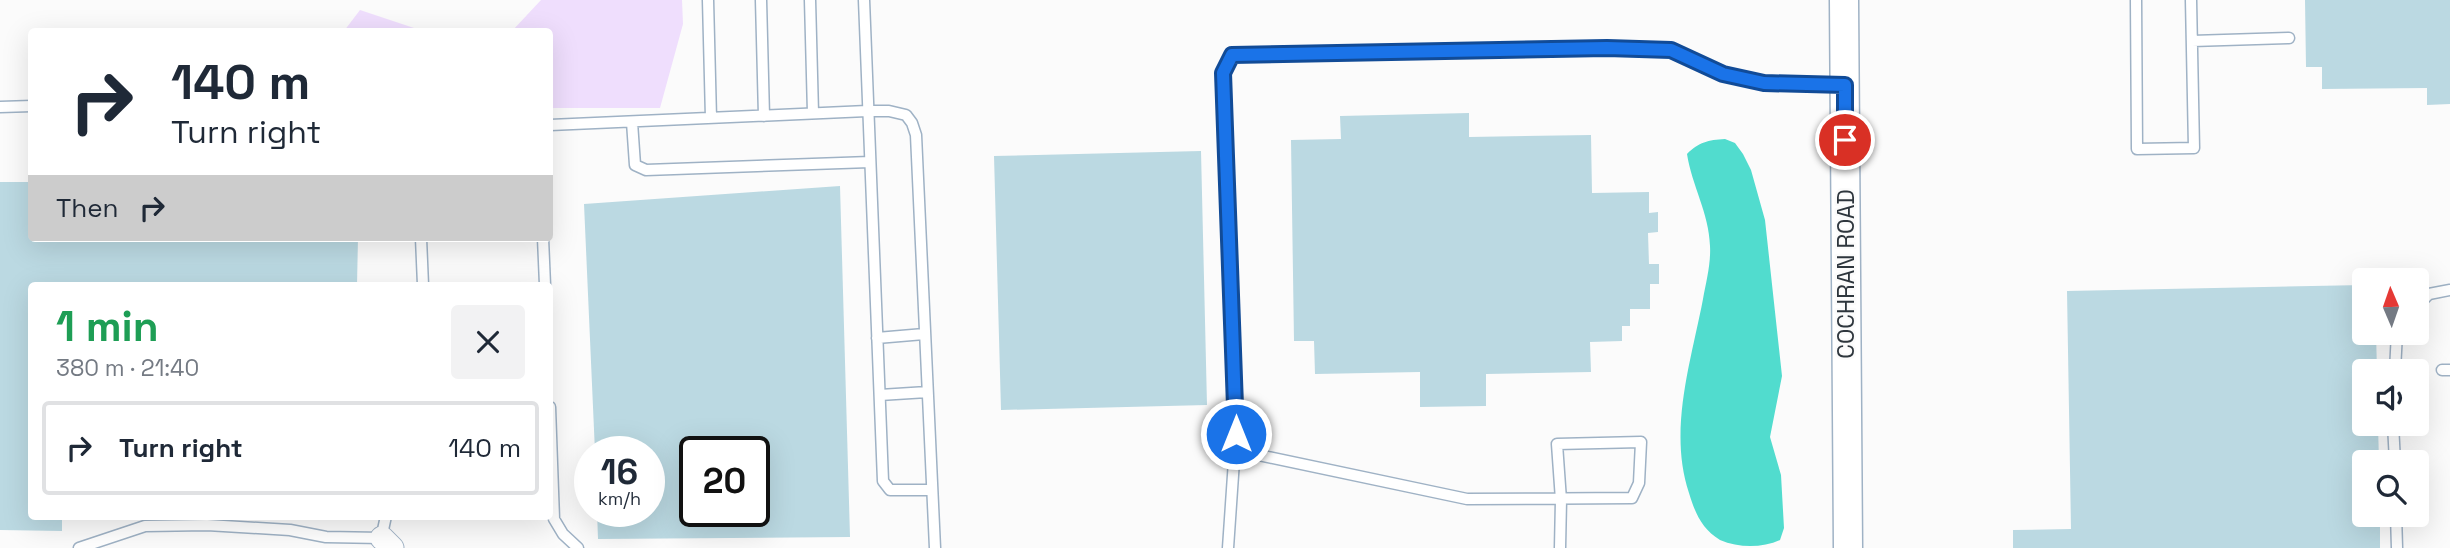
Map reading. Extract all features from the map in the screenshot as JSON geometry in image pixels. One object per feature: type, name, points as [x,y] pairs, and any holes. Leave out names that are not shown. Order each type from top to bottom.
[{"type":"street","name":"COCHRAN ROAD","points":[[1844,0],[1848,548]]},
{"type":"lane","points":[[708,0],[711,118]]},
{"type":"lane","points":[[761,0],[764,116]]},
{"type":"lane","points":[[810,0],[813,113]]},
{"type":"lane","points":[[863,0],[883,481],[890,491],[932,490]]},
{"type":"lane","points":[[2136,0],[2137,149],[2194,148],[2191,0]]},
{"type":"lane","points":[[2192,41],[2289,38]]},
{"type":"lane","points":[[1228,548],[1237,417],[1223,73],[1232,55],[1607,48],[1671,50],[1723,74],[1764,83],[1845,85]]},
{"type":"lane","points":[[0,107],[28,106]]},
{"type":"lane","points":[[553,125],[867,111],[889,111],[906,115],[916,135],[935,548]]},
{"type":"lane","points":[[632,122],[635,165],[646,170],[870,162]]},
{"type":"lane","points":[[421,242],[423,282]]},
{"type":"lane","points":[[543,242],[545,282]]},
{"type":"lane","points":[[2429,294],[2450,290]]},
{"type":"lane","points":[[877,338],[924,334]]},
{"type":"lane","points":[[880,395],[927,392]]},
{"type":"lane","points":[[1235,450],[1467,499],[1561,500],[1632,498],[1639,483],[1641,442],[1557,444],[1561,500],[1560,548]]},
{"type":"lane","points":[[553,491],[554,519],[563,534],[578,548]]},
{"type":"lane","points":[[79,548],[145,526],[207,525],[290,530],[326,537],[384,538]]},
{"type":"lane","points":[[2396,527],[2397,548]]},
{"type":"shaded area","points":[[541,0],[682,0],[683,24],[660,108],[553,108],[553,28],[515,28]]},
{"type":"shaded area","points":[[360,10],[414,28],[346,28]]},
{"type":"water","points":[[1725,139],[1735,143],[1751,170],[1765,220],[1782,376],[1770,437],[1781,475],[1784,528],[1780,540],[1758,546],[1743,546],[1720,540],[1704,526],[1689,493],[1681,445],[1684,396],[1710,253],[1707,222],[1687,154],[1704,142]]},
{"type":"building","points":[[2305,0],[2450,0],[2450,104],[2427,105],[2427,88],[2322,89],[2322,67],[2306,67]]},
{"type":"building","points":[[1469,113],[1469,137],[1591,135],[1592,193],[1649,192],[1649,213],[1658,212],[1658,232],[1648,233],[1649,264],[1659,264],[1659,284],[1650,284],[1650,309],[1630,309],[1630,326],[1622,326],[1622,341],[1590,342],[1591,372],[1486,374],[1486,406],[1420,407],[1420,372],[1315,374],[1314,341],[1294,341],[1291,140],[1341,139],[1340,116]]},
{"type":"building","points":[[1201,151],[1207,405],[1001,410],[994,156]]},
{"type":"building","points":[[0,182],[28,182],[28,242],[358,242],[357,282],[28,282],[28,520],[62,520],[62,531],[0,530]]},
{"type":"building","points":[[840,186],[850,537],[598,539],[598,527],[665,527],[665,436],[594,436],[584,204]]},
{"type":"building","points":[[2352,285],[2352,345],[2376,345],[2377,359],[2352,359],[2352,436],[2378,436],[2379,450],[2352,450],[2352,527],[2380,527],[2380,548],[2013,548],[2013,530],[2071,529],[2067,291]]},
{"type":"route","points":[[1236,434],[1223,73],[1232,55],[1607,48],[1671,50],[1723,74],[1764,83],[1845,85],[1845,140]]}]
